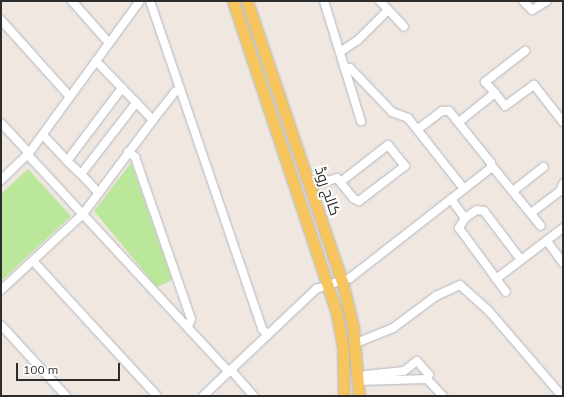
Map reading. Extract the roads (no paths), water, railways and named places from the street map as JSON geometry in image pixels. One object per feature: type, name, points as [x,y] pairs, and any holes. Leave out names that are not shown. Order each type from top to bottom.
[{"type":"main road","name":"کالج روڈ","points":[[233,1],[329,285],[342,340],[344,396]]},
{"type":"main road","name":"کالج روڈ","points":[[247,1],[342,281],[356,343],[359,396]]},
{"type":"street","points":[[72,1],[109,43]]},
{"type":"street","points":[[1,180],[28,154],[43,135],[140,1]]},
{"type":"street","points":[[150,1],[262,329],[268,335]]},
{"type":"street","points":[[324,1],[361,121]]},
{"type":"street","points":[[380,1],[404,27]]},
{"type":"street","points":[[523,1],[532,10],[547,1]]},
{"type":"street","points":[[340,52],[358,40],[388,10]]},
{"type":"street","points":[[1,20],[70,97]]},
{"type":"street","points":[[525,51],[485,82],[506,106],[534,86],[563,122]]},
{"type":"street","points":[[96,61],[152,120]]},
{"type":"street","points":[[344,68],[350,68],[392,112],[408,118],[464,189]]},
{"type":"street","points":[[67,160],[122,88]]},
{"type":"street","points":[[1,290],[83,214],[152,120],[175,92],[180,89]]},
{"type":"street","points":[[459,122],[495,93]]},
{"type":"street","points":[[81,174],[136,103]]},
{"type":"street","points":[[418,129],[444,110],[449,110],[541,226]]},
{"type":"street","points":[[1,123],[83,214],[254,396]]},
{"type":"street","points":[[43,135],[99,193]]},
{"type":"street","points":[[311,186],[335,178],[342,181],[353,198],[359,201],[405,166],[388,144],[342,181]]},
{"type":"street","points":[[128,152],[136,157],[186,304],[190,319],[188,327]]},
{"type":"street","points":[[203,396],[316,289],[350,278],[492,166]]},
{"type":"street","points":[[513,191],[544,167]]},
{"type":"street","points":[[530,213],[560,191],[563,184]]},
{"type":"street","points":[[451,199],[465,218]]},
{"type":"street","points":[[506,292],[459,228],[465,218],[477,210],[484,212],[521,260]]},
{"type":"street","points":[[496,279],[563,228]]},
{"type":"street","points":[[547,241],[563,263]]},
{"type":"street","points":[[33,261],[157,396]]},
{"type":"street","points":[[356,343],[393,328],[436,296],[460,285],[488,310],[562,396]]},
{"type":"street","points":[[1,325],[66,396]]},
{"type":"street","points":[[358,378],[399,372],[417,361],[429,375],[427,379]]},
{"type":"street","points":[[358,378],[427,379],[443,396]]}]
